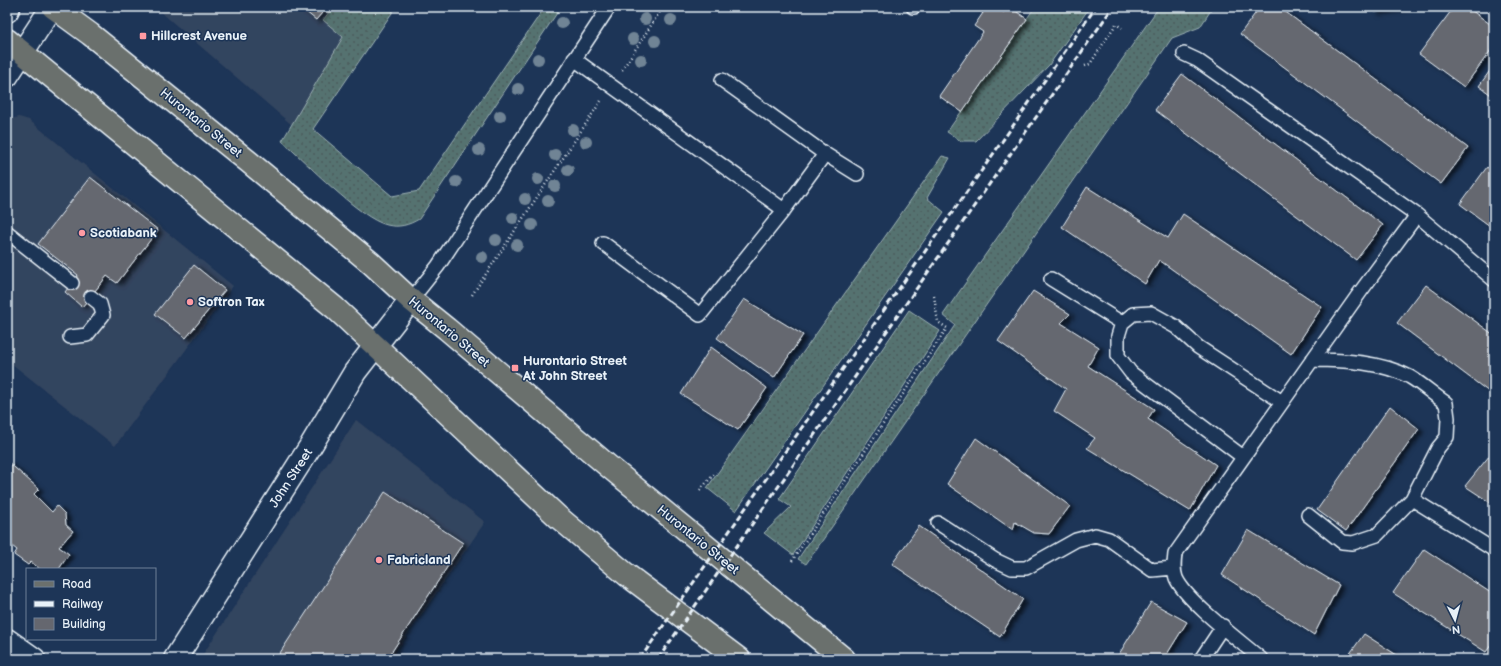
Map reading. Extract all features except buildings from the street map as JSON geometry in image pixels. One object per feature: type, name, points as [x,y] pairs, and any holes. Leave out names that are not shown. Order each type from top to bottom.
[{"type":"main road","name":"Hurontario Street","points":[[53,7],[90,34],[249,162],[613,470],[844,659]]},
{"type":"main road","points":[[15,46],[335,308],[558,518],[627,575],[739,659]]},
{"type":"street","points":[[7,10],[10,7]]},
{"type":"street","points":[[7,76],[15,46],[53,7]]},
{"type":"street","name":"John Street","points":[[175,659],[310,447],[355,372],[411,300]]},
{"type":"street","points":[[7,640],[34,659]]},
{"type":"lane","points":[[411,300],[438,266],[609,7]]},
{"type":"lane","points":[[1184,54],[1197,60],[1417,215],[1494,280]]},
{"type":"lane","points":[[574,59],[784,210]]},
{"type":"lane","points":[[722,80],[826,154],[857,174]]},
{"type":"lane","points":[[603,243],[700,315],[784,210],[826,154]]},
{"type":"lane","points":[[1261,659],[1185,593],[1176,579],[1173,568],[1175,554],[1242,457],[1417,215]]},
{"type":"lane","points":[[7,232],[72,283]]},
{"type":"lane","points":[[1051,279],[1122,323]]},
{"type":"lane","points":[[70,337],[86,335],[103,315],[100,304],[90,297]]},
{"type":"lane","points":[[1242,457],[1131,373],[1118,356],[1118,336],[1122,323],[1133,314],[1151,313],[1176,327],[1198,347],[1282,402]]},
{"type":"lane","points":[[1308,515],[1342,542],[1353,543],[1377,535],[1412,499],[1438,448],[1447,437],[1448,418],[1446,403],[1410,378],[1393,370],[1347,360],[1312,360]]},
{"type":"lane","points":[[1412,499],[1494,550]]},
{"type":"lane","points":[[938,523],[995,560],[1012,568],[1026,568],[1076,540],[1095,535],[1110,539],[1152,570],[1173,568]]},
{"type":"lane","points":[[1201,659],[1223,626]]},
{"type":"path","points":[[623,67],[663,7]]},
{"type":"path","points":[[997,7],[1004,12]]},
{"type":"path","points":[[1085,66],[1090,64],[1116,24],[1122,28]]},
{"type":"path","points":[[472,295],[596,108]]},
{"type":"path","points":[[792,561],[947,328],[938,322],[934,296]]},
{"type":"path","points":[[700,490],[716,472]]},
{"type":"shaded area","points":[[155,7],[382,7],[300,132]]},
{"type":"shaded area","points":[[19,117],[29,120],[233,286],[115,446],[7,360],[7,120]]},
{"type":"shaded area","points":[[356,420],[485,522],[391,659],[200,659]]},
{"type":"green space","points":[[333,7],[396,7],[313,129],[392,196],[419,191],[545,7],[561,7],[419,219],[411,223],[400,226],[387,225],[362,212],[333,188],[282,141],[343,37],[323,20]]},
{"type":"green space","points":[[1035,7],[1090,7],[1049,65],[976,141],[961,141],[947,132]]},
{"type":"green space","points":[[1159,7],[1213,7],[1200,27],[1172,38],[806,564],[798,559],[955,325],[943,315]]},
{"type":"green space","points":[[942,156],[950,158],[927,198],[944,212],[736,511],[707,488]]},
{"type":"green space","points":[[909,310],[940,331],[793,555],[764,533],[791,507],[779,499]]},
{"type":"railway","points":[[640,659],[1096,7]]},
{"type":"railway","points":[[658,659],[1113,7]]},
{"type":"place","name":"Hillcrest Avenue","points":[[143,36]]},
{"type":"place","name":"Scotiabank","points":[[82,233]]},
{"type":"place","name":"Softron Tax","points":[[190,302]]},
{"type":"place","name":"Hurontario Street At John Street","points":[[515,368]]},
{"type":"place","name":"Fabricland","points":[[379,560]]}]
